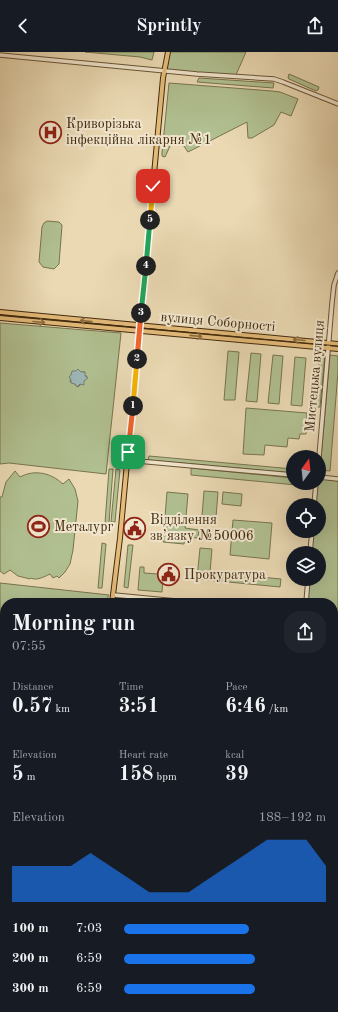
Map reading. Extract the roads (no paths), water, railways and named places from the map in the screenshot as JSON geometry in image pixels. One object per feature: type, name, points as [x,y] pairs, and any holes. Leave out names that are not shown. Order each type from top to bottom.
[{"type":"main road","points":[[113,598],[164,70],[168,52]]},
{"type":"main road","name":"вулиця Соборності","points":[[0,312],[140,329],[338,349]]},
{"type":"main road","name":"вулиця Соборності","points":[[0,318],[338,344]]},
{"type":"street","points":[[0,55],[274,79],[338,104]]},
{"type":"street","name":"Мистецька вулиця","points":[[320,450],[333,291],[338,273]]},
{"type":"street","points":[[127,460],[286,474]]},
{"type":"street","points":[[326,478],[338,479]]},
{"type":"street","points":[[306,598],[307,586]]},
{"type":"street","points":[[114,595],[145,598]]},
{"type":"water","points":[[78,369],[81,372],[85,372],[85,376],[88,378],[84,381],[84,385],[80,384],[77,387],[75,384],[71,383],[69,377],[72,371],[76,371]]},
{"type":"tram line","points":[[0,315],[338,346]]},
{"type":"place","name":"Криворізька інфекційна лікарня №1","points":[[51,132]]},
{"type":"place","name":"Металург","points":[[38,527]]},
{"type":"place","name":"Відділення зв’язку №50006","points":[[135,528]]},
{"type":"place","name":"Прокуратура","points":[[168,575]]}]
